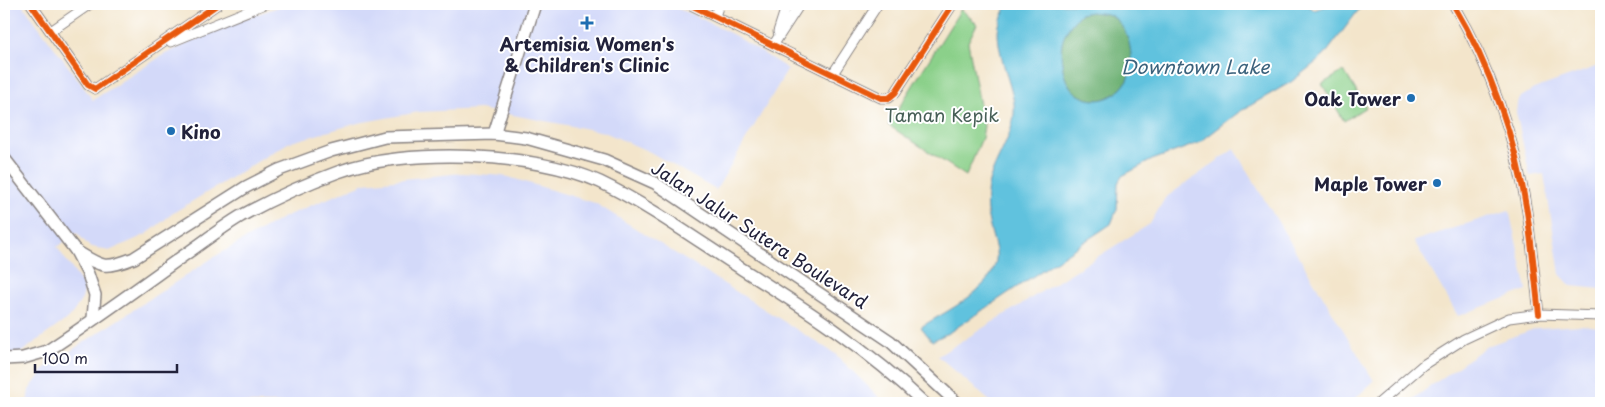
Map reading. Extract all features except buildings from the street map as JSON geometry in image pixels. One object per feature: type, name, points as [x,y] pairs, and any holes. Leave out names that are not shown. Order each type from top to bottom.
[{"type":"main road","points":[[494,134],[535,4]]},
{"type":"main road","name":"Jalan Jalur Sutera Boulevard","points":[[76,251],[101,266],[117,265],[134,258],[271,174],[331,151],[385,137],[494,134],[555,145],[604,160],[655,183],[890,341],[957,403]]},
{"type":"main road","points":[[4,359],[23,358],[47,351],[240,217],[289,192],[340,171],[391,159],[443,157],[515,160],[550,166],[597,181],[640,203],[796,303],[872,357],[924,403]]},
{"type":"main road","points":[[4,158],[76,251],[88,274],[95,295],[93,318]]},
{"type":"street","points":[[32,4],[88,85],[92,88],[99,87],[218,4]]},
{"type":"street","points":[[51,32],[90,4]]},
{"type":"street","points":[[157,48],[246,7],[265,4]]},
{"type":"street","points":[[689,4],[881,98],[890,98],[895,94],[953,4]]},
{"type":"street","points":[[715,16],[719,4]]},
{"type":"street","points":[[774,44],[787,4]]},
{"type":"street","points":[[774,44],[800,4]]},
{"type":"street","points":[[832,75],[878,4]]},
{"type":"street","points":[[1453,4],[1482,61],[1503,113],[1526,210],[1539,314]]},
{"type":"street","points":[[1379,403],[1422,365],[1464,339],[1509,318],[1539,314],[1601,316]]},
{"type":"shaded area","points":[[4,4],[22,4],[93,100],[163,55],[231,23],[287,4],[666,4],[696,16],[736,36],[788,69],[716,190],[650,152],[604,132],[480,109],[419,112],[358,123],[288,143],[173,213],[147,234],[109,251],[89,246],[77,233],[57,247],[85,288],[82,299],[70,317],[19,354],[4,354]]},
{"type":"shaded area","points":[[1601,65],[1601,289],[1571,286],[1560,274],[1544,174],[1530,176],[1516,112],[1517,104],[1521,97],[1534,89]]},
{"type":"shaded area","points":[[1234,149],[1374,381],[1350,403],[992,403],[938,356],[1150,224],[1165,198]]},
{"type":"shaded area","points":[[462,173],[505,176],[595,203],[834,353],[885,403],[27,403],[29,390],[46,367],[214,257],[286,216],[365,183]]},
{"type":"shaded area","points":[[1509,210],[1527,290],[1458,316],[1414,241]]},
{"type":"shaded area","points":[[1581,325],[1601,327],[1601,403],[1407,403],[1487,346],[1537,328]]},
{"type":"green space","name":"Taman Kepik","points":[[961,9],[977,24],[968,42],[984,126],[982,138],[966,176],[888,125]]},
{"type":"green space","points":[[1091,12],[1108,14],[1117,20],[1127,37],[1132,57],[1129,76],[1125,84],[1108,98],[1098,100],[1088,99],[1072,89],[1066,80],[1061,52],[1063,39],[1069,27],[1080,14]]},
{"type":"green space","points":[[1344,71],[1366,107],[1344,121],[1322,84]]},
{"type":"water","name":"Downtown Lake","points":[[1007,4],[1306,4],[1314,10],[1333,4],[1363,4],[1324,56],[1291,82],[1239,112],[1199,143],[1152,160],[1122,176],[1118,183],[1117,209],[1111,224],[950,332],[932,341],[921,327],[972,295],[992,273],[996,260],[988,215],[987,191],[992,172],[1009,134],[1014,114],[1014,103],[1001,53],[998,33]],"holes":[[[1091,12],[1110,15],[1117,20],[1127,37],[1131,57],[1131,67],[1125,84],[1108,98],[1098,100],[1088,99],[1072,89],[1066,80],[1061,52],[1063,39],[1074,21],[1080,14]]]},
{"type":"cycle path","points":[[31,4],[88,85],[95,89],[218,4]]},
{"type":"cycle path","points":[[689,4],[881,98],[889,98],[895,93],[953,4]]},
{"type":"cycle path","points":[[1453,4],[1479,53],[1509,131],[1527,212],[1539,314]]},
{"type":"place","name":"Artemisia Women's & Children's Clinic","points":[[587,23]]},
{"type":"place","name":"Oak Tower","points":[[1411,98]]},
{"type":"place","name":"Kino","points":[[171,131]]},
{"type":"place","name":"Maple Tower","points":[[1437,183]]}]
